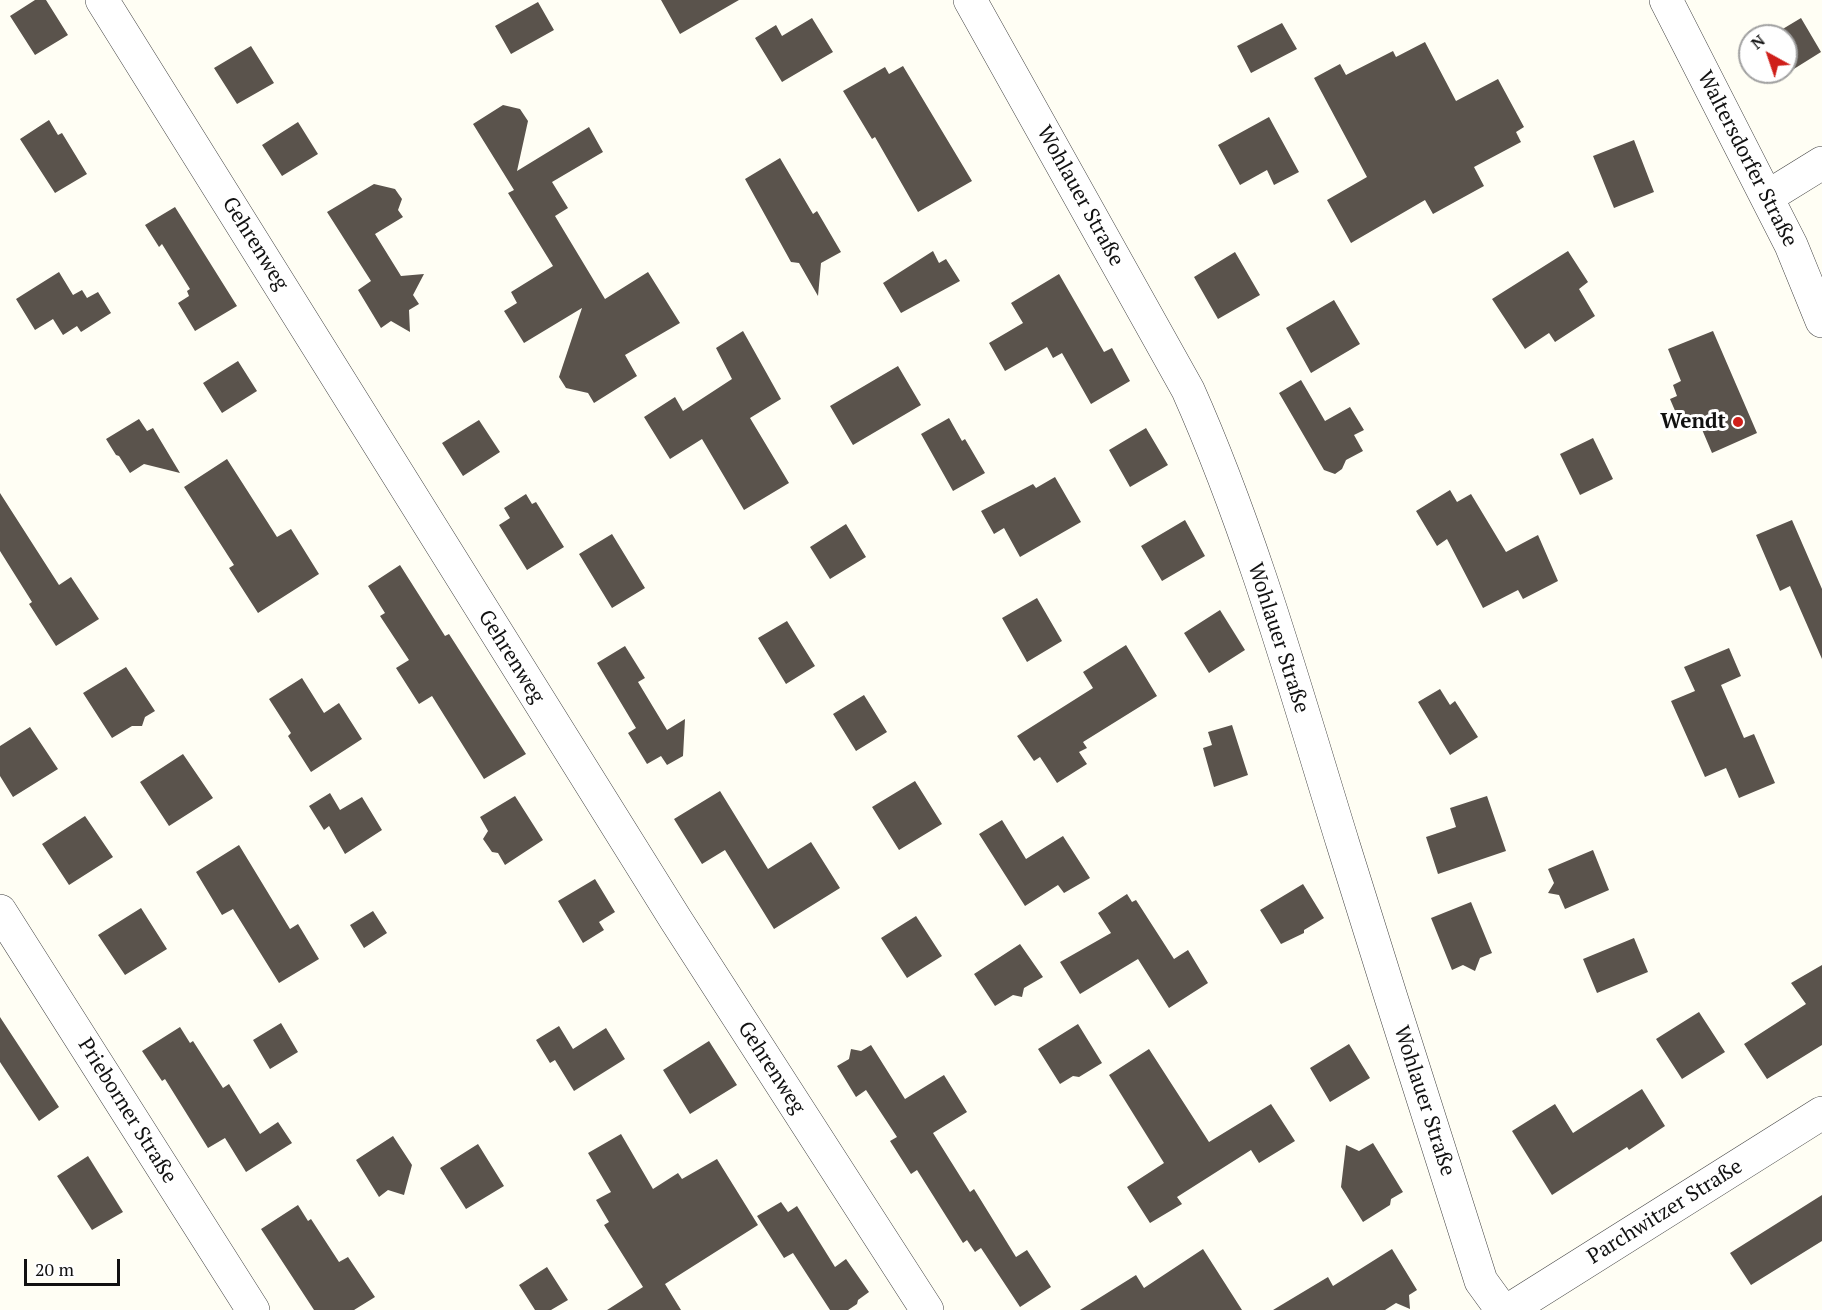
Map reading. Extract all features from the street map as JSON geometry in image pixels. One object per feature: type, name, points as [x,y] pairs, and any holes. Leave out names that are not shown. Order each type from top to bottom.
[{"type":"street","name":"Gehrenweg","points":[[102,0],[645,872],[927,1310]]},
{"type":"street","name":"Wohlauer Straße","points":[[970,0],[1188,390],[1207,435],[1224,477],[1290,670],[1481,1281],[1502,1310]]},
{"type":"street","name":"Waltersdorfer Straße","points":[[1666,0],[1791,245],[1822,321]]},
{"type":"street","points":[[1767,197],[1822,163]]},
{"type":"street","name":"Prieborner Straße","points":[[0,911],[253,1310]]},
{"type":"street","name":"Parchwitzer Straße","points":[[1509,1310],[1822,1113]]},
{"type":"building","points":[[35,0],[46,0],[68,35],[35,55],[10,16]]},
{"type":"building","points":[[661,0],[739,0],[680,34]]},
{"type":"building","points":[[538,2],[554,30],[511,54],[495,26]]},
{"type":"building","points":[[812,18],[833,52],[782,82],[755,38],[776,25],[782,36]]},
{"type":"building","points":[[1801,18],[1821,52],[1798,66],[1798,24],[1791,24]]},
{"type":"building","points":[[1282,23],[1297,49],[1251,73],[1237,46]]},
{"type":"building","points":[[1425,42],[1456,101],[1498,79],[1524,127],[1516,132],[1521,142],[1474,167],[1484,186],[1433,214],[1425,200],[1351,243],[1327,200],[1367,177],[1314,78],[1340,64],[1346,75],[1393,51],[1396,57]]},
{"type":"building","points":[[251,46],[274,83],[237,104],[214,68]]},
{"type":"building","points":[[903,66],[972,181],[918,212],[875,137],[872,139],[843,91],[885,67],[889,74]]},
{"type":"building","points":[[503,105],[520,109],[528,121],[517,171],[589,127],[603,152],[552,182],[568,208],[555,216],[605,299],[648,272],[680,323],[625,355],[637,376],[594,403],[588,393],[566,388],[559,377],[582,308],[524,343],[504,311],[517,303],[511,292],[553,266],[508,193],[514,190],[473,124]]},
{"type":"building","points":[[1269,117],[1299,172],[1274,185],[1267,170],[1240,185],[1218,145]]},
{"type":"building","points":[[49,120],[58,135],[62,133],[87,174],[55,193],[20,139]]},
{"type":"building","points":[[298,122],[318,154],[282,176],[262,145]]},
{"type":"building","points":[[1634,140],[1654,192],[1614,208],[1593,156]]},
{"type":"building","points":[[780,158],[813,214],[817,211],[841,252],[821,263],[818,296],[799,263],[791,262],[745,179]]},
{"type":"building","points":[[374,184],[395,189],[402,199],[398,210],[403,217],[375,234],[401,276],[424,274],[413,295],[419,304],[409,310],[410,332],[391,321],[381,328],[358,290],[371,281],[327,212]]},
{"type":"building","points":[[175,207],[237,306],[195,331],[178,303],[189,296],[187,291],[190,289],[162,244],[159,247],[145,225]]},
{"type":"building","points":[[933,251],[939,263],[946,259],[960,281],[901,313],[883,283]]},
{"type":"building","points":[[1568,251],[1588,282],[1579,289],[1595,316],[1555,342],[1549,333],[1525,349],[1492,299]]},
{"type":"building","points":[[1235,252],[1260,295],[1218,319],[1194,277]]},
{"type":"building","points":[[59,272],[73,295],[82,290],[87,298],[98,292],[111,313],[81,332],[77,326],[63,335],[53,319],[35,330],[16,299]]},
{"type":"building","points":[[1059,274],[1104,352],[1112,348],[1130,381],[1091,404],[1062,353],[1053,358],[1047,347],[1005,371],[989,343],[1023,323],[1011,303]]},
{"type":"building","points":[[1334,300],[1360,344],[1311,373],[1286,328]]},
{"type":"building","points":[[743,331],[781,399],[750,418],[789,483],[744,510],[702,439],[670,459],[644,417],[675,397],[683,411],[732,379],[716,348]]},
{"type":"building","points":[[1713,331],[1757,433],[1712,453],[1698,420],[1682,427],[1670,399],[1677,396],[1673,385],[1681,381],[1668,349]]},
{"type":"building","points":[[238,361],[257,391],[222,413],[203,383]]},
{"type":"building","points":[[898,366],[921,405],[853,445],[830,406]]},
{"type":"building","points":[[1301,380],[1325,421],[1350,407],[1364,430],[1354,435],[1363,451],[1346,460],[1342,469],[1335,474],[1324,470],[1279,393]]},
{"type":"building","points":[[949,418],[962,441],[965,439],[985,473],[953,491],[921,434]]},
{"type":"building","points":[[139,419],[147,431],[153,428],[180,473],[144,464],[130,473],[116,455],[106,439]]},
{"type":"building","points":[[479,420],[500,452],[463,476],[442,443]]},
{"type":"building","points":[[1146,428],[1168,465],[1130,487],[1109,450]]},
{"type":"building","points":[[1593,438],[1613,479],[1580,495],[1560,454]]},
{"type":"building","points":[[227,459],[277,537],[291,529],[319,574],[258,613],[229,568],[234,565],[184,487]]},
{"type":"building","points":[[1055,477],[1081,522],[1020,557],[1004,528],[994,534],[981,511],[1033,484],[1036,488]]},
{"type":"building","points":[[1450,490],[1457,502],[1471,494],[1506,552],[1538,535],[1558,581],[1523,599],[1518,590],[1483,608],[1447,539],[1437,546],[1416,511]]},
{"type":"building","points":[[0,493],[59,585],[71,577],[99,619],[56,646],[29,604],[32,602],[0,551]]},
{"type":"building","points":[[526,494],[532,504],[536,502],[564,547],[527,570],[499,525],[510,518],[504,508]]},
{"type":"building","points":[[1185,520],[1205,556],[1162,581],[1141,546]]},
{"type":"building","points":[[1792,520],[1822,589],[1822,659],[1790,586],[1780,591],[1756,535]]},
{"type":"building","points":[[846,524],[866,557],[830,579],[810,547]]},
{"type":"building","points":[[612,534],[645,588],[612,608],[579,554]]},
{"type":"building","points":[[400,565],[445,636],[449,634],[526,754],[484,779],[432,696],[419,704],[396,668],[409,660],[380,616],[385,613],[368,586]]},
{"type":"building","points":[[1037,598],[1062,641],[1027,662],[1002,618]]},
{"type":"building","points":[[1220,610],[1245,650],[1209,673],[1184,633]]},
{"type":"building","points":[[787,621],[815,666],[786,684],[758,638]]},
{"type":"building","points":[[1126,645],[1157,696],[1083,742],[1087,748],[1079,752],[1087,764],[1057,783],[1040,757],[1034,761],[1017,736],[1093,688],[1083,672]]},
{"type":"building","points":[[625,646],[645,678],[638,682],[667,730],[685,719],[683,756],[667,765],[661,756],[647,764],[628,733],[636,728],[597,663]]},
{"type":"building","points":[[1729,648],[1741,676],[1721,685],[1744,738],[1754,734],[1775,783],[1739,798],[1726,768],[1705,777],[1671,701],[1695,691],[1684,667]]},
{"type":"building","points":[[126,667],[155,711],[145,717],[142,726],[132,726],[112,738],[83,693]]},
{"type":"building","points":[[302,678],[324,713],[339,703],[362,739],[311,772],[288,736],[291,733],[269,699]]},
{"type":"building","points":[[1440,689],[1450,705],[1455,701],[1478,737],[1450,755],[1418,702]]},
{"type":"building","points":[[864,695],[887,732],[856,751],[833,714]]},
{"type":"building","points":[[1232,725],[1248,775],[1214,787],[1203,748],[1212,745],[1208,732]]},
{"type":"building","points":[[30,727],[58,769],[13,797],[0,776],[0,746]]},
{"type":"building","points":[[183,754],[213,798],[169,826],[140,782]]},
{"type":"building","points":[[915,781],[942,824],[899,850],[872,807]]},
{"type":"building","points":[[720,791],[768,869],[811,842],[840,888],[774,929],[725,850],[702,864],[674,819]]},
{"type":"building","points":[[330,793],[340,810],[362,797],[382,830],[345,854],[329,826],[324,830],[309,806]]},
{"type":"building","points":[[515,796],[543,840],[505,865],[498,853],[492,852],[483,839],[488,831],[480,817]]},
{"type":"building","points":[[1487,796],[1506,851],[1438,874],[1426,837],[1456,827],[1450,808]]},
{"type":"building","points":[[85,816],[113,857],[69,885],[42,844]]},
{"type":"building","points":[[1002,820],[1026,859],[1063,836],[1090,878],[1064,893],[1058,885],[1025,906],[979,834]]},
{"type":"building","points":[[239,845],[290,929],[298,924],[319,959],[279,983],[233,909],[222,915],[196,872]]},
{"type":"building","points":[[1593,850],[1609,890],[1565,909],[1559,895],[1548,893],[1554,883],[1548,869]]},
{"type":"building","points":[[595,879],[615,912],[599,922],[604,930],[583,943],[558,901]]},
{"type":"building","points":[[1303,884],[1324,918],[1304,930],[1304,933],[1281,944],[1260,910]]},
{"type":"building","points":[[1127,894],[1132,902],[1136,900],[1174,959],[1188,950],[1208,983],[1169,1008],[1138,959],[1080,994],[1060,962],[1111,933],[1098,913]]},
{"type":"building","points":[[1471,902],[1492,953],[1480,958],[1475,971],[1463,965],[1452,970],[1431,918]]},
{"type":"building","points":[[141,908],[167,949],[125,975],[98,935]]},
{"type":"building","points":[[373,911],[387,933],[364,948],[350,925]]},
{"type":"building","points":[[916,916],[942,956],[907,978],[881,938]]},
{"type":"building","points":[[1634,938],[1648,972],[1597,993],[1583,959]]},
{"type":"building","points":[[1020,944],[1043,977],[1024,988],[1022,997],[1013,995],[995,1006],[974,974]]},
{"type":"building","points":[[1822,965],[1822,1045],[1767,1079],[1744,1044],[1806,1004],[1791,983]]},
{"type":"building","points":[[1699,1012],[1725,1052],[1682,1079],[1656,1039]]},
{"type":"building","points":[[0,1017],[59,1107],[39,1121],[0,1062]]},
{"type":"building","points":[[281,1023],[298,1052],[270,1069],[253,1040]]},
{"type":"building","points":[[1078,1024],[1102,1063],[1079,1077],[1073,1076],[1060,1084],[1038,1049]]},
{"type":"building","points":[[559,1026],[573,1049],[606,1028],[625,1059],[574,1091],[555,1060],[550,1063],[536,1040]]},
{"type":"building","points":[[180,1027],[190,1043],[193,1041],[223,1088],[229,1084],[260,1134],[278,1122],[292,1143],[246,1172],[225,1138],[208,1148],[165,1079],[162,1081],[142,1051]]},
{"type":"building","points":[[709,1041],[737,1085],[690,1114],[663,1070]]},
{"type":"building","points":[[1349,1044],[1370,1078],[1330,1102],[1310,1068]]},
{"type":"building","points":[[871,1045],[905,1099],[944,1075],[967,1112],[933,1133],[970,1192],[974,1189],[1016,1257],[1027,1250],[1051,1287],[1020,1307],[981,1248],[975,1252],[967,1240],[963,1243],[917,1170],[911,1174],[890,1141],[897,1137],[866,1090],[856,1097],[837,1066],[849,1059],[851,1049],[861,1051]]},
{"type":"building","points":[[1149,1049],[1209,1142],[1271,1104],[1295,1141],[1259,1163],[1251,1150],[1177,1197],[1182,1204],[1150,1223],[1127,1187],[1164,1163],[1109,1075]]},
{"type":"building","points":[[1642,1089],[1665,1126],[1629,1150],[1627,1147],[1552,1195],[1512,1131],[1555,1104],[1573,1133]]},
{"type":"building","points":[[621,1134],[653,1189],[678,1173],[682,1179],[717,1159],[758,1225],[665,1284],[681,1310],[607,1310],[643,1287],[604,1225],[609,1222],[596,1200],[611,1192],[588,1153]]},
{"type":"building","points":[[393,1136],[412,1165],[404,1195],[388,1190],[379,1197],[356,1160]]},
{"type":"building","points":[[1373,1143],[1403,1192],[1391,1199],[1390,1205],[1363,1222],[1341,1187],[1346,1145],[1359,1151]]},
{"type":"building","points":[[478,1144],[504,1186],[466,1209],[440,1168]]},
{"type":"building","points":[[88,1156],[123,1212],[92,1230],[57,1176]]},
{"type":"building","points":[[1822,1195],[1822,1241],[1751,1285],[1730,1253]]},
{"type":"building","points":[[781,1202],[788,1212],[797,1206],[835,1267],[846,1259],[869,1292],[858,1300],[857,1304],[848,1310],[830,1310],[793,1253],[784,1258],[757,1216]]},
{"type":"building","points":[[298,1205],[308,1221],[311,1219],[339,1262],[348,1257],[375,1297],[354,1310],[314,1310],[261,1229]]},
{"type":"building","points":[[1203,1249],[1242,1310],[1080,1310],[1136,1275],[1144,1288]]},
{"type":"building","points":[[1392,1249],[1417,1290],[1409,1295],[1410,1309],[1396,1303],[1385,1310],[1273,1310],[1328,1277],[1333,1286]]},
{"type":"building","points":[[547,1267],[568,1300],[551,1310],[535,1310],[519,1285]]},
{"type":"place","name":"Wendt","points":[[1738,422]]}]
